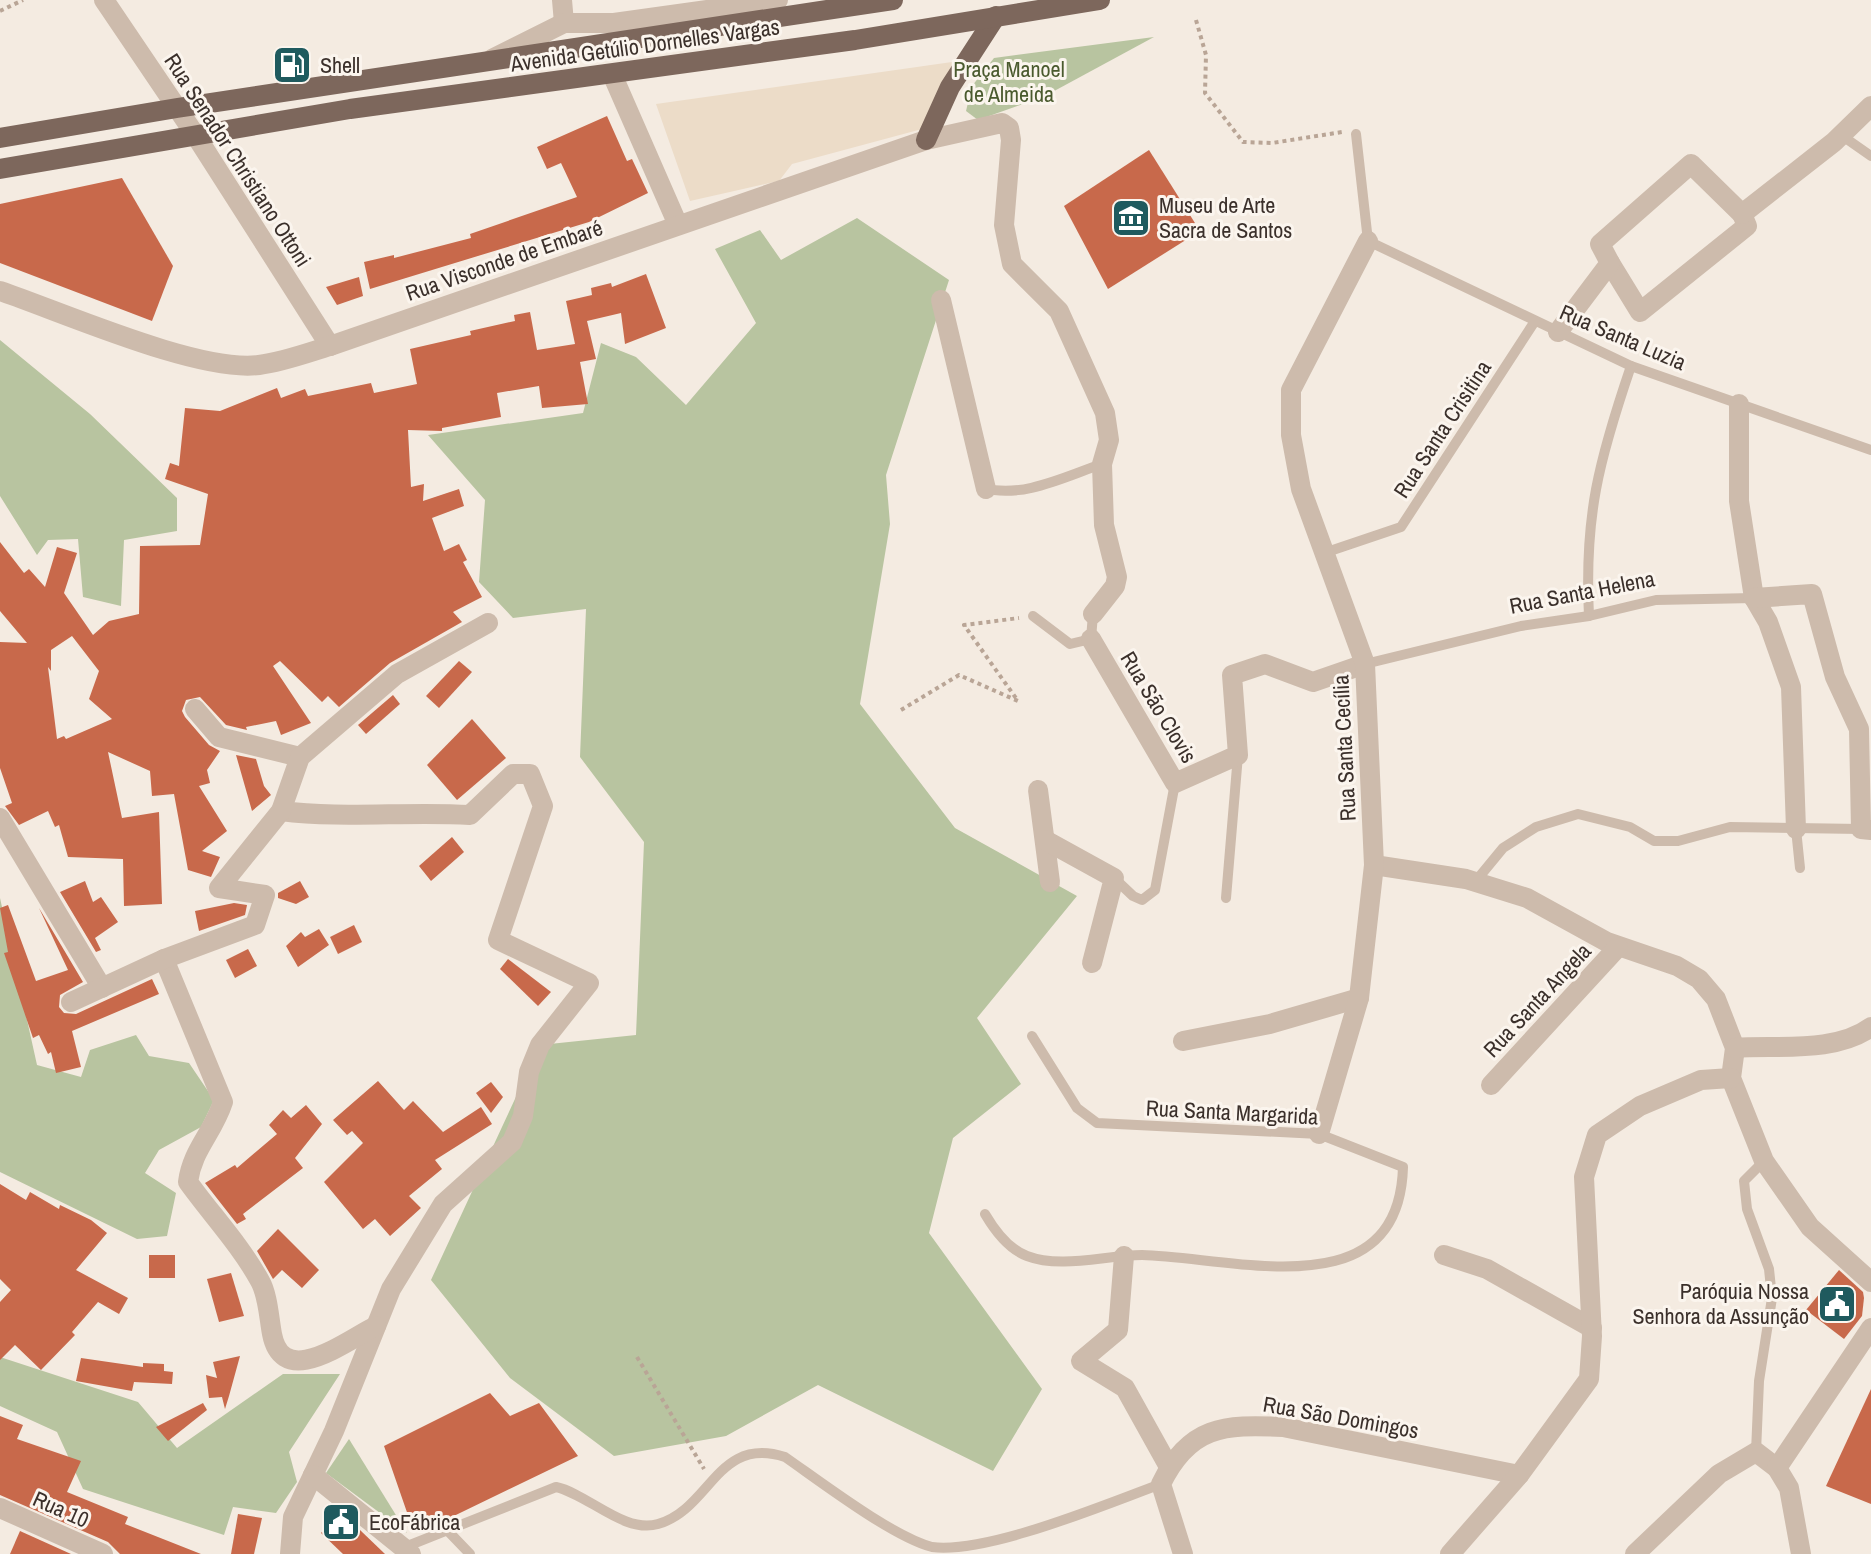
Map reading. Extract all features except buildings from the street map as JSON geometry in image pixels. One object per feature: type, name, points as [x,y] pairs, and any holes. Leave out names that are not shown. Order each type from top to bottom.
[{"type":"main road","points":[[0,138],[177,108],[893,0]]},
{"type":"main road","name":"Avenida Getúlio Dornelles Vargas","points":[[0,169],[350,109],[612,74],[1100,0]]},
{"type":"main road","points":[[926,140],[950,87],[996,16]]},
{"type":"street","name":"Rua Senador Christiano Ottoni","points":[[104,0],[196,136],[330,346]]},
{"type":"street","points":[[562,0],[564,23]]},
{"type":"street","points":[[487,61],[564,23],[614,23],[778,0]]},
{"type":"street","points":[[612,74],[678,225]]},
{"type":"street","points":[[1742,214],[1841,135],[1871,106]]},
{"type":"street","name":"Rua Visconde de Embaré","points":[[0,291],[163,348],[235,366],[258,366],[330,346],[926,140],[1002,123],[1009,128],[1011,140],[1004,225],[1012,264],[1059,311],[1085,363],[1105,413],[1109,440],[1102,464]]},
{"type":"street","points":[[1691,164],[1742,214],[1747,226],[1640,312],[1610,263],[1600,244],[1691,164]]},
{"type":"street","name":"Rua Santa Cecília","points":[[1319,1134],[1359,998],[1374,865],[1365,664],[1301,489],[1291,435],[1291,390],[1368,241]]},
{"type":"street","points":[[1558,332],[1610,263]]},
{"type":"street","points":[[941,300],[981,486]]},
{"type":"street","points":[[1739,404],[1739,501],[1754,598],[1768,622],[1791,687],[1796,829]]},
{"type":"street","points":[[1093,614],[1115,586],[1117,577],[1104,525],[1102,464]]},
{"type":"street","name":"Rua Santa Helena","points":[[1754,598],[1812,594],[1835,677],[1859,729],[1866,829]]},
{"type":"street","points":[[71,1002],[164,959],[255,925],[265,895],[219,888],[281,811],[300,757],[397,674],[488,623]]},
{"type":"street","name":"Rua São Clovis","points":[[1091,639],[1175,783],[1238,755]]},
{"type":"street","points":[[1238,755],[1232,675],[1265,664],[1313,682],[1365,664]]},
{"type":"street","points":[[195,709],[219,737],[300,757]]},
{"type":"street","points":[[281,811],[315,816],[357,812],[470,815],[513,774],[530,774],[543,806],[498,940],[589,983],[540,1045],[529,1072],[523,1116],[512,1142],[443,1204],[391,1289],[293,1517],[290,1554]]},
{"type":"street","points":[[1038,790],[1050,882]]},
{"type":"street","points":[[0,818],[102,988]]},
{"type":"street","points":[[1045,840],[1114,878],[1092,963]]},
{"type":"street","points":[[1374,865],[1475,882],[1527,898],[1618,947],[1677,966],[1699,979],[1716,999],[1735,1048],[1731,1078],[1764,1161],[1810,1227],[1871,1282]]},
{"type":"street","name":"Rua Santa Angela","points":[[1491,1085],[1618,947]]},
{"type":"street","points":[[164,959],[223,1102],[215,1128],[191,1160],[188,1182],[262,1283],[275,1350],[287,1360],[306,1360],[327,1353],[376,1326]]},
{"type":"street","points":[[1183,1041],[1270,1024],[1359,998]]},
{"type":"street","points":[[1735,1048],[1830,1043],[1857,1037],[1871,1027]]},
{"type":"street","points":[[1450,1554],[1519,1475],[1589,1379],[1592,1328],[1584,1177],[1597,1135],[1640,1106],[1701,1080],[1731,1078]]},
{"type":"street","points":[[1444,1255],[1487,1269],[1592,1328]]},
{"type":"street","points":[[1124,1256],[1118,1330],[1081,1361],[1125,1388],[1165,1476],[1183,1554]]},
{"type":"street","points":[[1777,1468],[1871,1328]]},
{"type":"street","name":"Rua São Domingos","points":[[1165,1476],[1197,1436],[1208,1431],[1253,1425],[1283,1427],[1519,1475]]},
{"type":"street","points":[[1635,1554],[1719,1474],[1756,1452],[1777,1468],[1789,1488],[1801,1554]]},
{"type":"street","points":[[313,1475],[408,1551]]},
{"type":"street","name":"Rua 10","points":[[0,1508],[103,1554]]},
{"type":"lane","points":[[1356,134],[1368,241]]},
{"type":"lane","points":[[1841,135],[1871,156]]},
{"type":"lane","name":"Rua Santa Luzia","points":[[1368,241],[1631,366],[1871,450]]},
{"type":"lane","name":"Rua Santa Crisitina","points":[[1322,553],[1401,527],[1535,321]]},
{"type":"lane","points":[[1589,616],[1586,555],[1592,494],[1631,366]]},
{"type":"lane","points":[[981,486],[1033,487],[1102,464]]},
{"type":"lane","name":"Rua Santa Helena","points":[[1365,664],[1521,626],[1589,616],[1656,600],[1754,598]]},
{"type":"lane","points":[[1033,616],[1070,644],[1091,639],[1093,614]]},
{"type":"lane","points":[[1226,898],[1238,755]]},
{"type":"lane","points":[[1114,878],[1133,896],[1142,900],[1155,890],[1175,783]]},
{"type":"lane","points":[[1475,882],[1503,848],[1536,827],[1578,814],[1630,827],[1654,841],[1678,841],[1730,827],[1866,829]]},
{"type":"lane","points":[[1796,829],[1800,868]]},
{"type":"lane","name":"Rua Santa Margarida","points":[[985,1214],[1007,1244],[1039,1260],[1124,1256],[1314,1267],[1343,1261],[1362,1252],[1395,1213],[1402,1196],[1403,1167],[1319,1134],[1097,1123],[1077,1108],[1032,1036]]},
{"type":"lane","points":[[1756,1452],[1759,1381],[1772,1298],[1769,1269],[1747,1209],[1744,1181],[1764,1161]]},
{"type":"lane","name":"Rua São Domingos","points":[[408,1551],[447,1530],[556,1487],[638,1525],[658,1524],[678,1513],[734,1460],[750,1453],[767,1451],[785,1457],[916,1541],[947,1549],[991,1545],[1165,1476]]},
{"type":"lane","points":[[447,1530],[470,1554]]},
{"type":"path","points":[[0,11],[23,0]]},
{"type":"path","points":[[1196,20],[1206,55],[1205,93],[1243,142],[1272,143],[1337,132],[1356,134]]},
{"type":"path","points":[[901,710],[959,675],[1018,701],[964,625],[1033,616]]},
{"type":"path","points":[[637,1357],[711,1482]]},
{"type":"green space","name":"Praça Manoel de Almeida","points":[[1154,37],[1045,96],[978,120],[966,111],[972,86],[994,58]]},
{"type":"green space","points":[[857,218],[949,280],[886,475],[890,524],[860,704],[955,828],[1077,896],[977,1018],[1021,1084],[953,1138],[929,1233],[1042,1389],[993,1471],[818,1385],[726,1436],[614,1456],[510,1378],[431,1280],[540,1045],[636,1035],[644,842],[580,757],[586,609],[513,618],[479,582],[485,500],[428,435],[583,413],[601,343],[636,357],[686,405],[756,323],[715,249],[760,230],[781,260]]},
{"type":"green space","points":[[0,340],[90,414],[177,498],[177,531],[124,540],[121,606],[83,597],[78,539],[48,540],[37,555],[0,496]]},
{"type":"green space","points":[[0,898],[37,1065],[81,1077],[90,1050],[136,1035],[149,1056],[189,1063],[214,1100],[201,1127],[159,1150],[145,1173],[176,1193],[167,1236],[137,1239],[0,1172]]},
{"type":"green space","points":[[0,1357],[138,1402],[177,1448],[283,1374],[340,1374],[289,1452],[297,1482],[276,1513],[233,1507],[224,1535],[83,1489],[57,1432],[0,1406]]},
{"type":"green space","points":[[349,1439],[407,1533],[326,1473]]},
{"type":"shaded area","name":"Praça Manoel de Almeida","points":[[959,61],[922,129],[792,164],[779,181],[690,201],[656,104]]},
{"type":"place","name":"Shell","points":[[292,65]]},
{"type":"place","name":"Museu de Arte Sacra de Santos","points":[[1131,218]]},
{"type":"place","name":"Paróquia Nossa Senhora da Assunção","points":[[1837,1304]]},
{"type":"place","name":"EcoFábrica","points":[[341,1522]]}]
